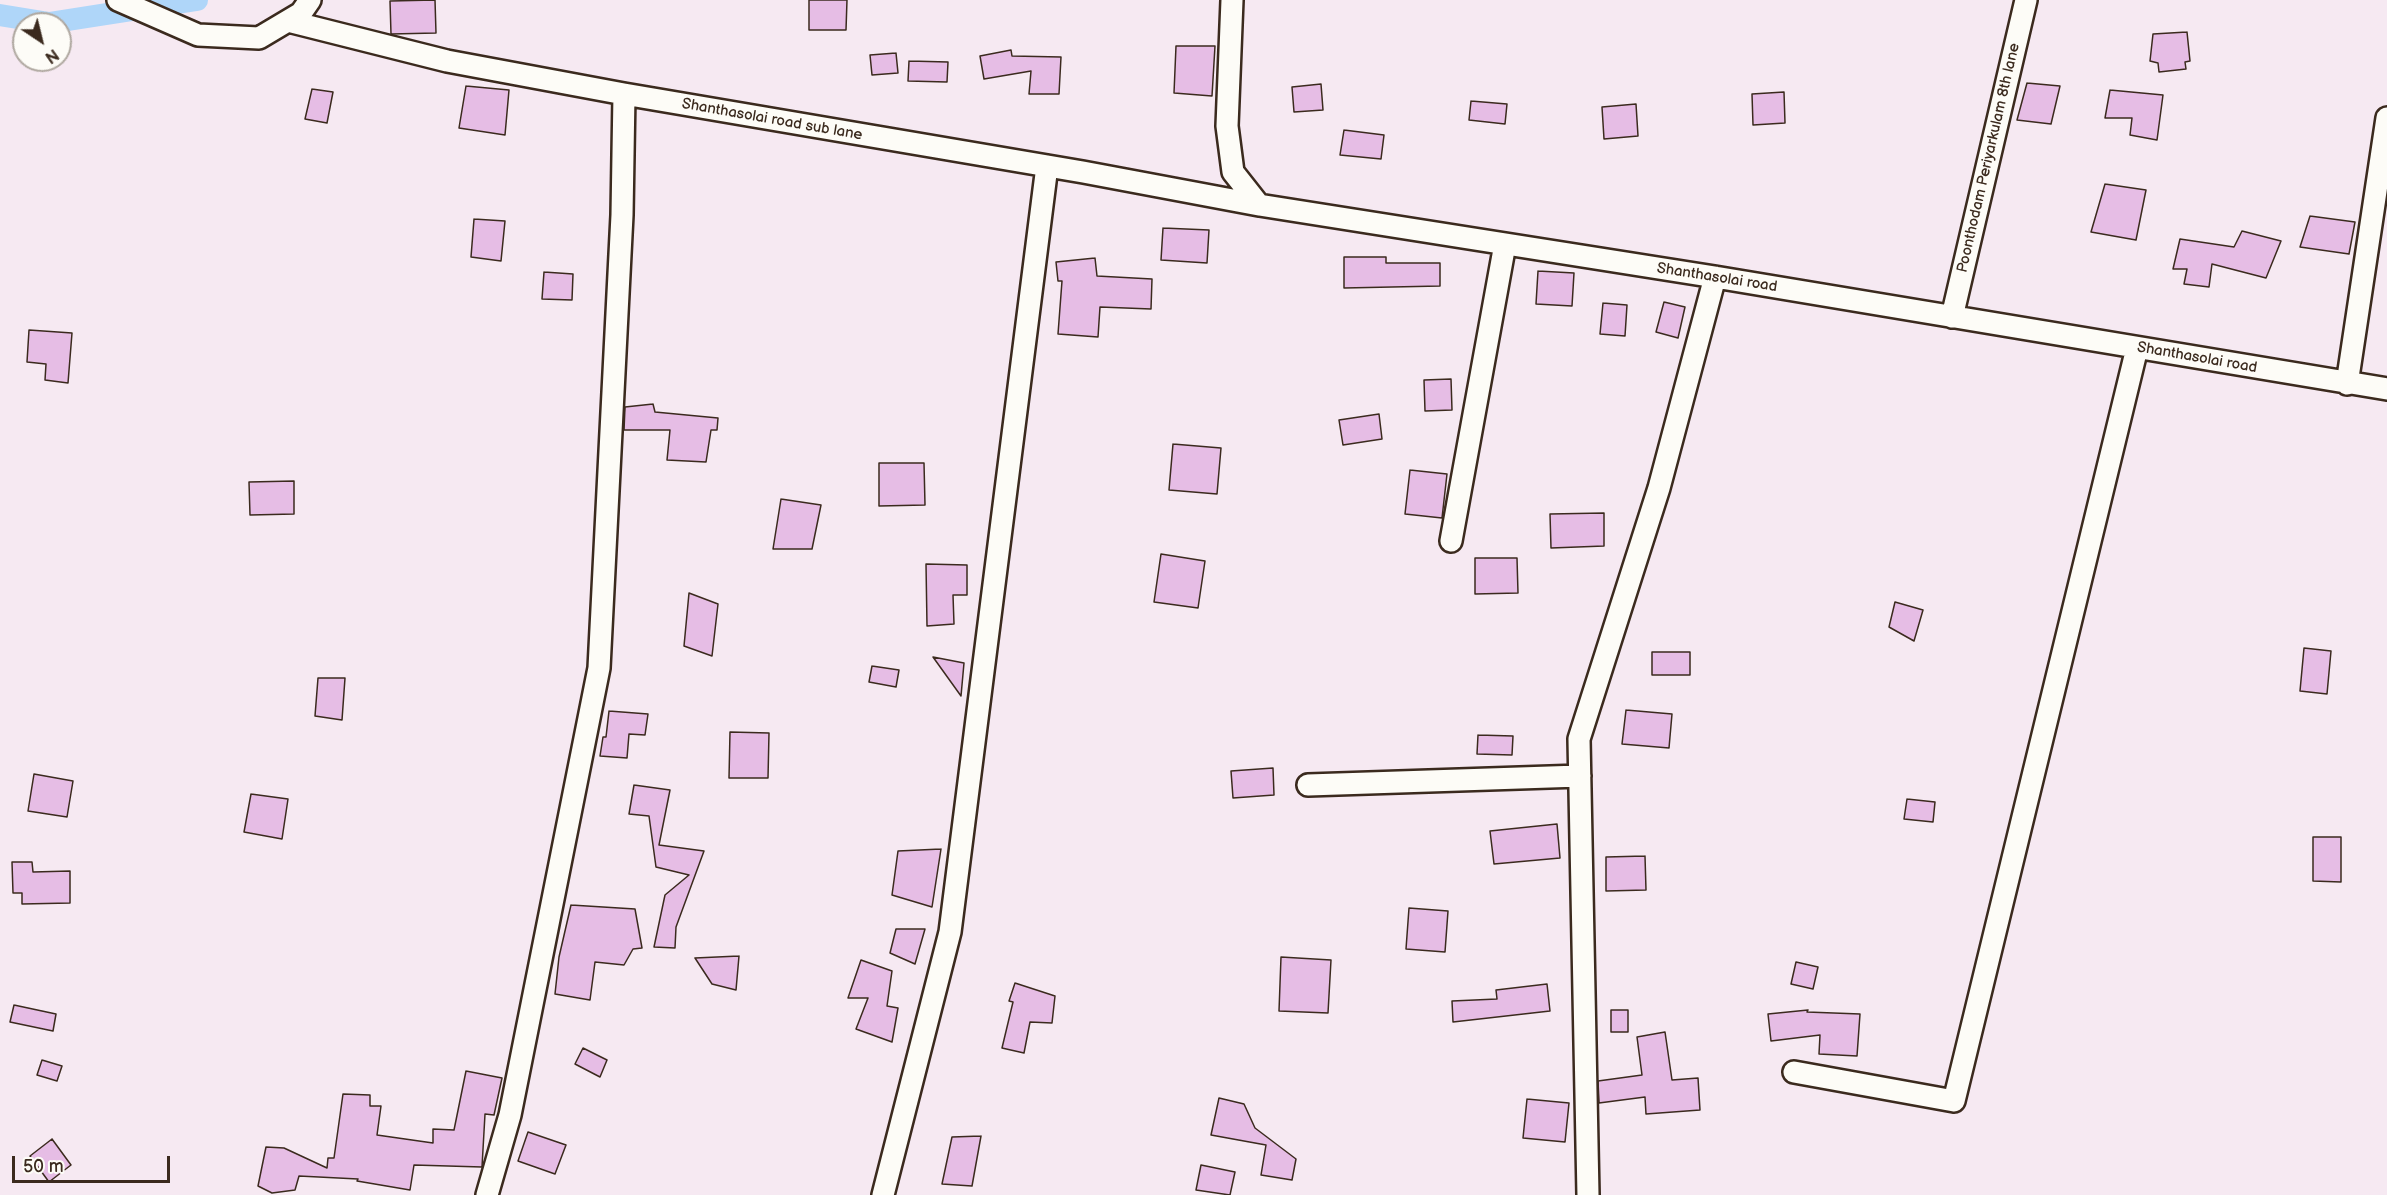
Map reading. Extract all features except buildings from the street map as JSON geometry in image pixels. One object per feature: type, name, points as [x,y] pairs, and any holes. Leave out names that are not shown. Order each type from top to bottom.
[{"type":"street","points":[[118,0],[198,35],[259,38],[301,13],[310,0]]},
{"type":"street","points":[[1232,0],[1227,126],[1233,172],[1259,205]]},
{"type":"street","name":"Poonthodam Periyarkulam 8th lane","points":[[1952,317],[2026,0]]},
{"type":"street","name":"Shanthasolai road sub lane","points":[[288,21],[447,61],[1259,205]]},
{"type":"street","points":[[487,1195],[510,1115],[599,668],[622,215],[624,94]]},
{"type":"street","points":[[2347,384],[2387,118]]},
{"type":"street","points":[[883,1195],[950,932],[1047,166]]},
{"type":"street","name":"Shanthasolai road","points":[[1259,205],[1715,277],[2387,389]]},
{"type":"street","points":[[1451,541],[1505,244]]},
{"type":"street","points":[[1588,1195],[1579,739],[1659,488],[1715,277]]},
{"type":"street","points":[[1794,1072],[1954,1101],[2138,348]]},
{"type":"street","points":[[1308,785],[1580,776]]},
{"type":"waterway","points":[[0,15],[49,23],[197,0]]}]
